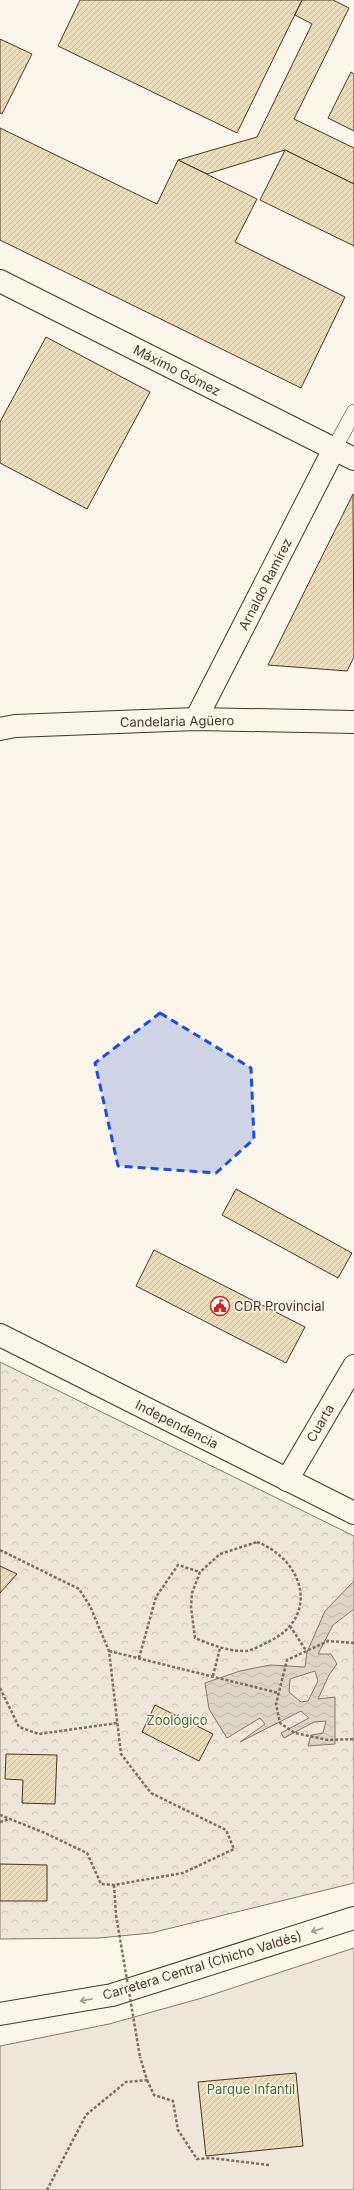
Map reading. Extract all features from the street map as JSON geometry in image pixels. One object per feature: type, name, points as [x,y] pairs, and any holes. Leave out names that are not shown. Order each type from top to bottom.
[{"type":"street","name":"Máximo Gómez","points":[[0,281],[354,458]]},
{"type":"street","name":"Arnaldo Ramírez","points":[[196,719],[334,449]]},
{"type":"street","name":"Candelaria Agüero","points":[[0,729],[16,726],[196,719],[354,722]]},
{"type":"street","name":"Independencia","points":[[0,1335],[354,1514]]},
{"type":"street","name":"Cuarta","points":[[287,1480],[354,1366]]},
{"type":"street","name":"Carretera Central (Chicho Valdés)","points":[[0,2014],[112,1995],[354,1918]]},
{"type":"lane","points":[[334,449],[354,412]]},
{"type":"path","points":[[257,1542],[273,1548],[296,1573],[302,1593],[300,1611],[290,1626],[277,1638],[247,1651],[220,1648],[195,1638],[192,1600],[200,1572],[220,1554],[257,1542]]},
{"type":"path","points":[[0,1550],[79,1589],[90,1606],[109,1651],[120,1754],[151,1793],[226,1830],[234,1849],[183,1873],[114,1885],[101,1884],[87,1853],[0,1815]]},
{"type":"path","points":[[139,1658],[156,1597],[178,1565],[200,1572]]},
{"type":"path","points":[[290,1626],[307,1652]]},
{"type":"path","points":[[354,1643],[328,1641],[287,1660],[276,1704],[280,1723],[295,1733],[328,1740],[354,1739]]},
{"type":"path","points":[[213,1676],[220,1648]]},
{"type":"path","points":[[109,1651],[279,1693]]},
{"type":"path","points":[[0,1688],[19,1727],[39,1734],[117,1723]]},
{"type":"path","points":[[0,1822],[10,1819]]},
{"type":"path","points":[[114,1885],[116,1915],[140,2057],[146,2080],[154,2095],[173,2101],[178,2130],[197,2158],[211,2158],[269,2165]]},
{"type":"path","points":[[47,2190],[86,2115],[126,2082],[146,2080]]},
{"type":"highlighted area","points":[[160,1013],[251,1068],[254,1139],[216,1173],[118,1166],[95,1063]]},
{"type":"green space","name":"Zoológico","points":[[0,1362],[354,1536],[354,1883],[151,1933],[99,1938],[0,1939]]},
{"type":"green space","name":"Parque Infantil","points":[[354,1948],[354,2190],[0,2190],[0,2046],[109,2024],[202,1998]]},
{"type":"water","points":[[354,1581],[354,1609],[333,1625],[318,1654],[331,1654],[337,1664],[329,1675],[318,1699],[335,1697],[335,1744],[308,1746],[311,1735],[323,1733],[326,1721],[314,1722],[284,1738],[281,1733],[309,1718],[301,1711],[240,1742],[265,1724],[260,1718],[227,1738],[209,1709],[205,1683],[240,1671],[270,1665],[305,1667],[307,1652],[325,1611]],"holes":[[[315,1671],[318,1681],[308,1701],[301,1702],[289,1692],[290,1679]]]},
{"type":"building","points":[[80,0],[302,0],[237,133],[58,46]]},
{"type":"building","points":[[302,0],[333,0],[349,8],[294,119],[354,148],[354,184],[285,150],[207,174],[178,160],[257,137],[312,24],[295,15]]},
{"type":"building","points":[[0,39],[32,54],[2,114],[0,113]]},
{"type":"building","points":[[351,72],[354,74],[354,131],[328,118]]},
{"type":"building","points":[[0,128],[157,204],[178,160],[257,199],[235,242],[345,297],[301,388],[0,240]]},
{"type":"building","points":[[285,150],[354,184],[354,246],[260,200]]},
{"type":"building","points":[[46,337],[150,392],[87,509],[0,463],[0,422]]},
{"type":"building","points":[[353,494],[354,657],[347,671],[268,665]]},
{"type":"building","points":[[236,1189],[352,1253],[338,1278],[222,1215]]},
{"type":"building","name":"CDR Provincial","points":[[154,1250],[305,1327],[286,1363],[136,1286]]},
{"type":"building","points":[[0,1566],[17,1574],[0,1593]]},
{"type":"building","points":[[155,1705],[213,1734],[199,1761],[142,1732]]},
{"type":"building","points":[[6,1754],[57,1755],[55,1804],[22,1803],[23,1780],[5,1779]]},
{"type":"building","points":[[0,1864],[47,1865],[47,1901],[0,1901]]},
{"type":"building","points":[[296,2073],[303,2146],[206,2156],[198,2082]]},
{"type":"place","name":"CDR Provincial","points":[[220,1306]]}]
